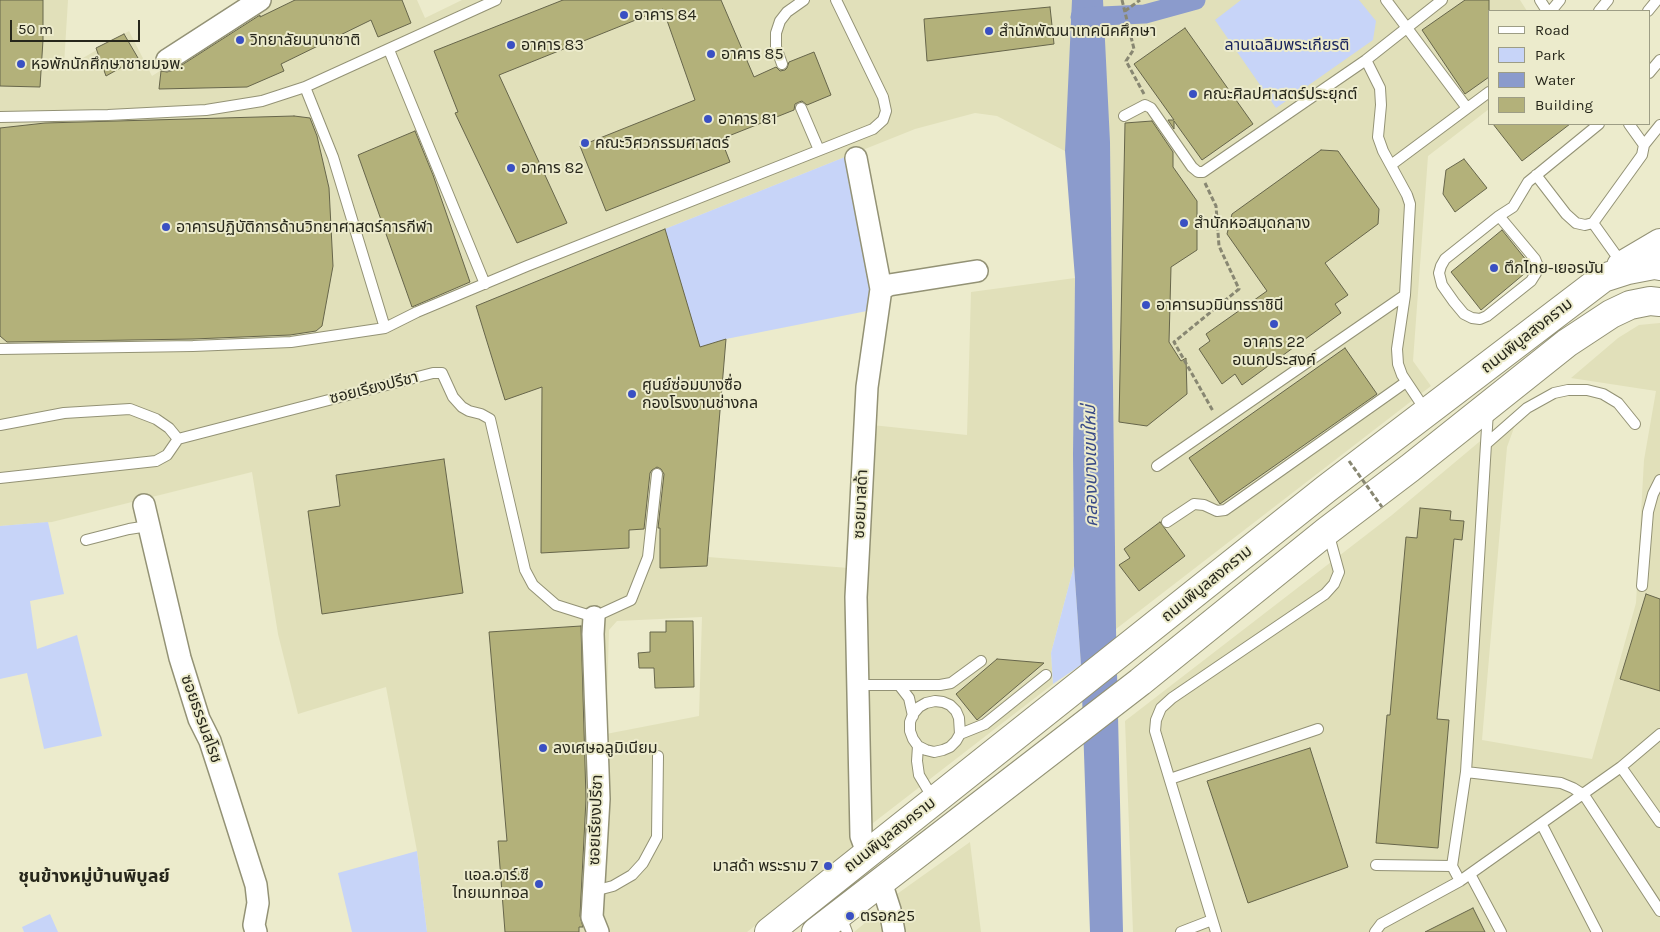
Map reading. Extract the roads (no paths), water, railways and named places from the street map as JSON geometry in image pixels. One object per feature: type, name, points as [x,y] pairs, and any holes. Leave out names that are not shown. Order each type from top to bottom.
[{"type":"main road","points":[[1613,271],[1660,243]]},
{"type":"main road","name":"ถนนพิบูลสงคราม","points":[[769,932],[1326,489],[1613,271],[1660,266]]},
{"type":"main road","name":"ถนนพิบูลสงคราม","points":[[816,932],[844,923],[880,882],[1140,682],[1327,531],[1567,343],[1611,314],[1630,305],[1650,301],[1660,302]]},
{"type":"street","points":[[167,60],[260,0]]},
{"type":"street","name":"ซอยมาสด้า","points":[[856,158],[881,289],[867,386],[856,597],[861,836],[864,844],[870,850]]},
{"type":"street","points":[[881,289],[889,284],[977,271]]},
{"type":"street","name":"ซอยธรรมสโรช","points":[[144,505],[180,658],[199,719],[210,742],[256,885],[258,903],[254,925],[256,932]]},
{"type":"street","name":"ซอยเรียงปรีชา","points":[[594,618],[592,634],[598,798],[592,917],[598,932]]},
{"type":"street","points":[[880,882],[890,910],[894,932]]},
{"type":"lane","points":[[0,117],[108,115],[206,110],[256,102],[305,87],[496,0]]},
{"type":"lane","points":[[782,64],[776,47],[778,27],[786,12],[804,0]]},
{"type":"lane","points":[[0,349],[184,347],[291,342],[385,328],[417,312],[485,284],[873,129],[883,120],[886,110],[883,98],[836,0]]},
{"type":"lane","points":[[1386,0],[1468,108]]},
{"type":"lane","points":[[1124,116],[1145,105],[1151,108],[1192,167],[1198,172],[1203,172],[1366,60],[1442,0]]},
{"type":"lane","points":[[1540,0],[1548,10]]},
{"type":"lane","points":[[1550,10],[1560,0]]},
{"type":"lane","points":[[1600,10],[1608,0]]},
{"type":"lane","points":[[1649,10],[1657,0]]},
{"type":"lane","points":[[389,50],[485,284]]},
{"type":"lane","points":[[1366,60],[1380,88],[1378,137],[1410,204],[1405,295],[1398,349],[1398,364],[1406,382],[1427,412]]},
{"type":"lane","points":[[1650,72],[1660,60]]},
{"type":"lane","points":[[305,87],[333,157],[385,328]]},
{"type":"lane","points":[[1391,165],[1488,93]]},
{"type":"lane","points":[[801,108],[819,150]]},
{"type":"lane","points":[[1499,216],[1535,259],[1538,266],[1531,280],[1487,316],[1480,319],[1472,318],[1464,314],[1442,285],[1440,273],[1445,259],[1499,216],[1513,207],[1524,187],[1536,175],[1598,125]]},
{"type":"lane","points":[[1630,125],[1644,145]]},
{"type":"lane","points":[[1536,175],[1566,214],[1576,223],[1585,225],[1593,223],[1641,157],[1644,145],[1660,125]]},
{"type":"lane","points":[[1593,223],[1613,271]]},
{"type":"lane","points":[[1157,466],[1405,295]]},
{"type":"lane","name":"ซอยเรียงปรีชา","points":[[178,439],[432,373],[442,373],[453,397],[462,407],[490,419],[525,570],[533,585],[556,605],[594,618]]},
{"type":"lane","points":[[1166,522],[1194,504],[1204,505],[1217,511],[1224,510],[1406,382]]},
{"type":"lane","points":[[1486,444],[1527,408],[1554,393],[1568,390],[1587,390],[1603,394],[1618,403],[1634,424]]},
{"type":"lane","points":[[1460,881],[1452,866],[1466,772],[1488,406]]},
{"type":"lane","points":[[0,478],[156,461],[167,455],[178,439],[169,428],[156,418],[130,409],[64,413],[5,424]]},
{"type":"lane","points":[[594,618],[631,600],[648,557],[657,474]]},
{"type":"lane","points":[[1642,586],[1648,512],[1653,494],[1660,480]]},
{"type":"lane","points":[[86,540],[148,526]]},
{"type":"lane","points":[[1216,932],[1156,731],[1156,720],[1162,708],[1172,698],[1325,594],[1334,584],[1339,572],[1327,531]]},
{"type":"lane","points":[[858,685],[940,685],[951,683],[981,661]]},
{"type":"lane","points":[[950,705],[935,701],[919,707],[910,722],[910,731],[918,746],[934,752],[950,747],[960,734],[985,724],[1046,675]]},
{"type":"lane","points":[[951,683],[946,699],[960,718],[960,734]]},
{"type":"lane","points":[[899,685],[909,698],[913,716]]},
{"type":"lane","points":[[1170,779],[1318,729]]},
{"type":"lane","points":[[1375,932],[1381,924],[1460,881],[1621,767],[1660,735]]},
{"type":"lane","points":[[918,746],[919,776],[934,801]]},
{"type":"lane","points":[[594,891],[613,886],[632,875],[642,863],[657,837],[658,756]]},
{"type":"lane","points":[[1621,767],[1660,822]]},
{"type":"lane","points":[[1466,772],[1561,783],[1584,794],[1660,911]]},
{"type":"lane","points":[[1542,824],[1597,932]]},
{"type":"lane","points":[[1376,865],[1452,866]]},
{"type":"lane","points":[[1470,874],[1501,932]]},
{"type":"lane","points":[[1181,932],[1212,920]]},
{"type":"water","name":"คลองบางเขนใหม่","points":[[1072,0],[1103,0],[1110,142],[1116,629],[1123,932],[1090,932],[1081,665],[1074,566],[1075,278],[1065,151]]},
{"type":"waterway","points":[[1080,17],[1145,14],[1196,0]]},
{"type":"place","name":"อาคาร 84","points":[[624,15]]},
{"type":"place","name":"สำนักพัฒนาเทคนิคศึกษา","points":[[989,31]]},
{"type":"place","name":"วิทยาลัยนานาชาติ","points":[[240,40]]},
{"type":"place","name":"อาคาร 83","points":[[511,45]]},
{"type":"place","name":"อาคาร 85","points":[[711,54]]},
{"type":"place","name":"หอพักนักศึกษาชายมจพ.","points":[[21,64]]},
{"type":"place","name":"คณะศิลปศาสตร์ประยุกต์","points":[[1193,94]]},
{"type":"place","name":"อาคาร 81","points":[[708,119]]},
{"type":"place","name":"คณะวิศวกรรมศาสตร์","points":[[585,143]]},
{"type":"place","name":"อาคาร 82","points":[[511,168]]},
{"type":"place","name":"สำนักหอสมุดกลาง","points":[[1184,223]]},
{"type":"place","name":"อาคารปฏิบัติการด้านวิทยาศาสตร์การกีฬา","points":[[166,227]]},
{"type":"place","name":"ตึกไทย-เยอรมัน","points":[[1494,268]]},
{"type":"place","name":"อาคารนวมินทรราชินี","points":[[1146,305]]},
{"type":"place","name":"อาคาร 22 อเนกประสงค์","points":[[1274,324]]},
{"type":"place","name":"ศูนย์ซ่อมบางซื่อ กองโรงงานช่างกล","points":[[632,394]]},
{"type":"place","name":"ลงเศษอลูมิเนียม","points":[[543,748]]},
{"type":"place","name":"มาสด้า พระราม 7","points":[[828,866]]},
{"type":"place","name":"แอล.อาร์.ซี ไทยเมททอล","points":[[539,884]]},
{"type":"place","name":"ตรอก25","points":[[850,916]]},
{"type":"district","name":"ชุนข้างหมู่บ้านพิบูลย์","points":[[94,877]]},
{"type":"park label","name":"ลานเฉลิมพระเกียรติ","points":[[1287,45]]}]
